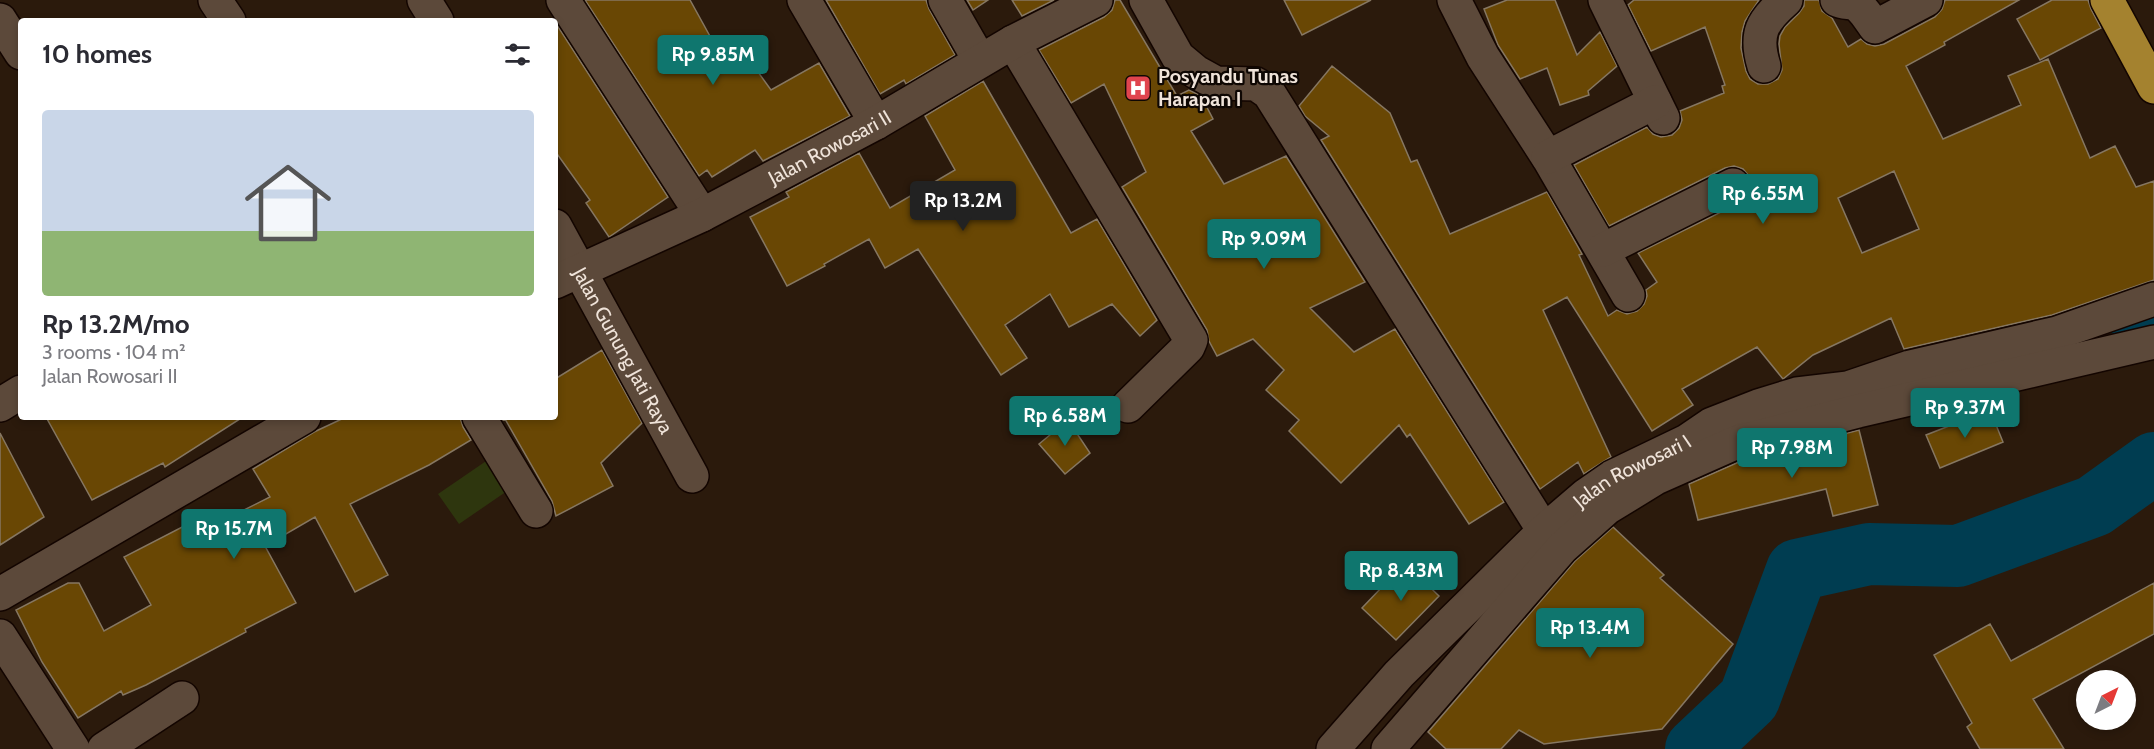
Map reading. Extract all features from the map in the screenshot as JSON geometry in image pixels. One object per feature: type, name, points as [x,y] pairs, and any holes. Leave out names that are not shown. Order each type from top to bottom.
[{"type":"highway","points":[[2107,0],[2154,87]]},
{"type":"street","points":[[215,0],[227,18]]},
{"type":"street","points":[[424,0],[435,18]]},
{"type":"street","points":[[563,0],[702,214]]},
{"type":"street","points":[[804,0],[876,123]]},
{"type":"street","points":[[945,0],[980,61]]},
{"type":"street","name":"Jalan Rowosari II","points":[[568,276],[702,214],[876,123],[1013,42],[1096,0]]},
{"type":"street","points":[[1146,0],[1178,57],[1196,72],[1216,83],[1256,84],[1269,93],[1544,531]]},
{"type":"street","points":[[1454,0],[1483,57],[1548,157],[1628,296]]},
{"type":"street","points":[[1548,157],[1659,110],[1605,0]]},
{"type":"street","points":[[1764,66],[1759,50],[1762,26],[1786,0]]},
{"type":"street","points":[[1837,0],[1845,4],[1853,3],[1875,27],[1926,0]]},
{"type":"street","points":[[0,20],[18,48]]},
{"type":"street","points":[[1013,42],[1191,340],[1188,347],[1128,406]]},
{"type":"street","points":[[1603,250],[1733,185]]},
{"type":"street","name":"Jalan Gunung Jati Raya","points":[[558,238],[568,276],[692,476]]},
{"type":"street","name":"Jalan Rowosari I","points":[[1333,749],[1399,674],[1544,531],[1586,495],[1612,477],[1687,441],[1712,424],[1758,406],[1797,394],[1848,388],[1910,367],[2057,333],[2154,299]]},
{"type":"street","name":"Jalan Rowosari I","points":[[1388,749],[1562,548],[1607,508],[1656,478],[1735,443],[1858,411],[2154,342]]},
{"type":"street","points":[[0,405],[18,394]]},
{"type":"street","points":[[0,594],[299,420]]},
{"type":"street","points":[[481,420],[536,511]]},
{"type":"street","points":[[0,636],[73,749]]},
{"type":"street","points":[[104,749],[182,698]]},
{"type":"green space","points":[[492,457],[513,487],[459,524],[438,494]]},
{"type":"building","points":[[585,0],[690,0],[727,67],[745,54],[771,90],[819,63],[850,116],[763,161],[755,150],[712,177],[707,170],[699,176]]},
{"type":"building","points":[[826,0],[926,0],[955,55],[906,84],[904,80],[880,94]]},
{"type":"building","points":[[967,0],[988,0],[973,10]]},
{"type":"building","points":[[1012,0],[1054,0],[1022,16]]},
{"type":"building","points":[[1115,0],[1120,0],[1177,96],[1189,90],[1201,96],[1213,119],[1191,131],[1224,184],[1286,156],[1365,282],[1310,308],[1354,352],[1395,329],[1504,502],[1469,524],[1410,434],[1407,437],[1399,425],[1341,483],[1289,431],[1299,420],[1266,390],[1284,370],[1253,339],[1217,356],[1209,341],[1207,330],[1122,187],[1146,172],[1104,84],[1071,103],[1039,50],[1104,17],[1112,10]]},
{"type":"building","points":[[1284,0],[1371,0],[1302,35]]},
{"type":"building","points":[[1507,0],[1555,0],[1577,55],[1600,32],[1617,66],[1588,91],[1589,95],[1560,105],[1547,68],[1520,79],[1498,45],[1484,9]]},
{"type":"building","points":[[1634,0],[1759,0],[1745,21],[1741,48],[1750,79],[1758,84],[1768,84],[1778,79],[1782,70],[1780,36],[1804,6],[1804,0],[1819,0],[1822,11],[1832,18],[1848,47],[1861,39],[1875,46],[1884,44],[1935,17],[1942,9],[1945,0],[2019,0],[1906,66],[1943,139],[2021,105],[2008,76],[2048,59],[2090,158],[2115,146],[2136,187],[2154,181],[2154,280],[2052,315],[1904,349],[1891,318],[1813,355],[1783,379],[1757,347],[1682,389],[1693,405],[1652,431],[1567,297],[1543,310],[1611,457],[1584,474],[1578,462],[1540,489],[1321,140],[1329,136],[1305,116],[1299,106],[1332,66],[1390,113],[1411,162],[1417,160],[1450,234],[1547,192],[1582,254],[1579,255],[1608,316],[1617,310],[1627,314],[1637,311],[1644,304],[1647,296],[1646,290],[1657,282],[1638,253],[1741,202],[1749,195],[1752,186],[1749,176],[1743,169],[1734,166],[1725,168],[1609,226],[1574,165],[1647,127],[1653,134],[1661,137],[1672,135],[1679,128],[1682,120],[1680,111],[1724,93],[1722,86],[1725,85],[1705,27],[1651,51],[1628,5]],"holes":[[[1894,171],[1919,229],[1862,253],[1838,198]]]},
{"type":"building","points":[[2052,0],[2088,0],[2101,28],[2040,60],[2017,19]]},
{"type":"building","points":[[558,27],[668,197],[609,237],[586,203],[590,200],[558,155]]},
{"type":"building","points":[[983,81],[1071,233],[1097,219],[1157,320],[1140,336],[1112,304],[1069,327],[1050,294],[1005,325],[1027,358],[1001,375],[918,249],[885,268],[869,239],[787,286],[750,217],[789,197],[786,192],[859,153],[890,208],[955,170],[925,116]]},
{"type":"building","points":[[602,350],[642,423],[601,463],[613,486],[556,516],[552,501],[506,420],[558,420],[558,377]]},
{"type":"building","points":[[1990,410],[2003,442],[1940,468],[1926,435]]},
{"type":"building","points":[[48,420],[238,420],[165,467],[163,463],[92,500]]},
{"type":"building","points":[[340,420],[461,420],[471,440],[429,465],[350,504],[388,575],[355,592],[315,517],[265,546],[296,603],[146,685],[123,695],[121,691],[78,718],[42,662],[16,610],[68,583],[79,583],[104,631],[151,605],[124,557],[188,524],[194,535],[270,497],[253,469],[314,432]]},
{"type":"building","points":[[1068,420],[1090,453],[1065,474],[1039,444]]},
{"type":"building","points":[[1859,430],[1878,505],[1833,516],[1826,489],[1698,520],[1689,484],[1741,461]]},
{"type":"building","points":[[0,433],[44,517],[0,545]]},
{"type":"building","points":[[1613,527],[1664,575],[1660,578],[1733,644],[1662,729],[1544,744],[1519,730],[1501,749],[1446,749],[1428,732],[1575,561]]},
{"type":"building","points":[[1405,563],[1439,596],[1396,640],[1362,608]]},
{"type":"building","points":[[2154,583],[2154,634],[2087,670],[2076,670],[2076,676],[2033,699],[2064,749],[1980,749],[1967,727],[1972,723],[1934,655],[1990,624],[2011,661]]},
{"type":"waterway","points":[[2114,329],[2154,320]]},
{"type":"waterway","points":[[1696,749],[1749,699],[1797,570],[1869,554],[1958,556],[2094,506],[2154,463]]},
{"type":"place","name":"Posyandu Tunas Harapan I","points":[[1138,88]]}]
